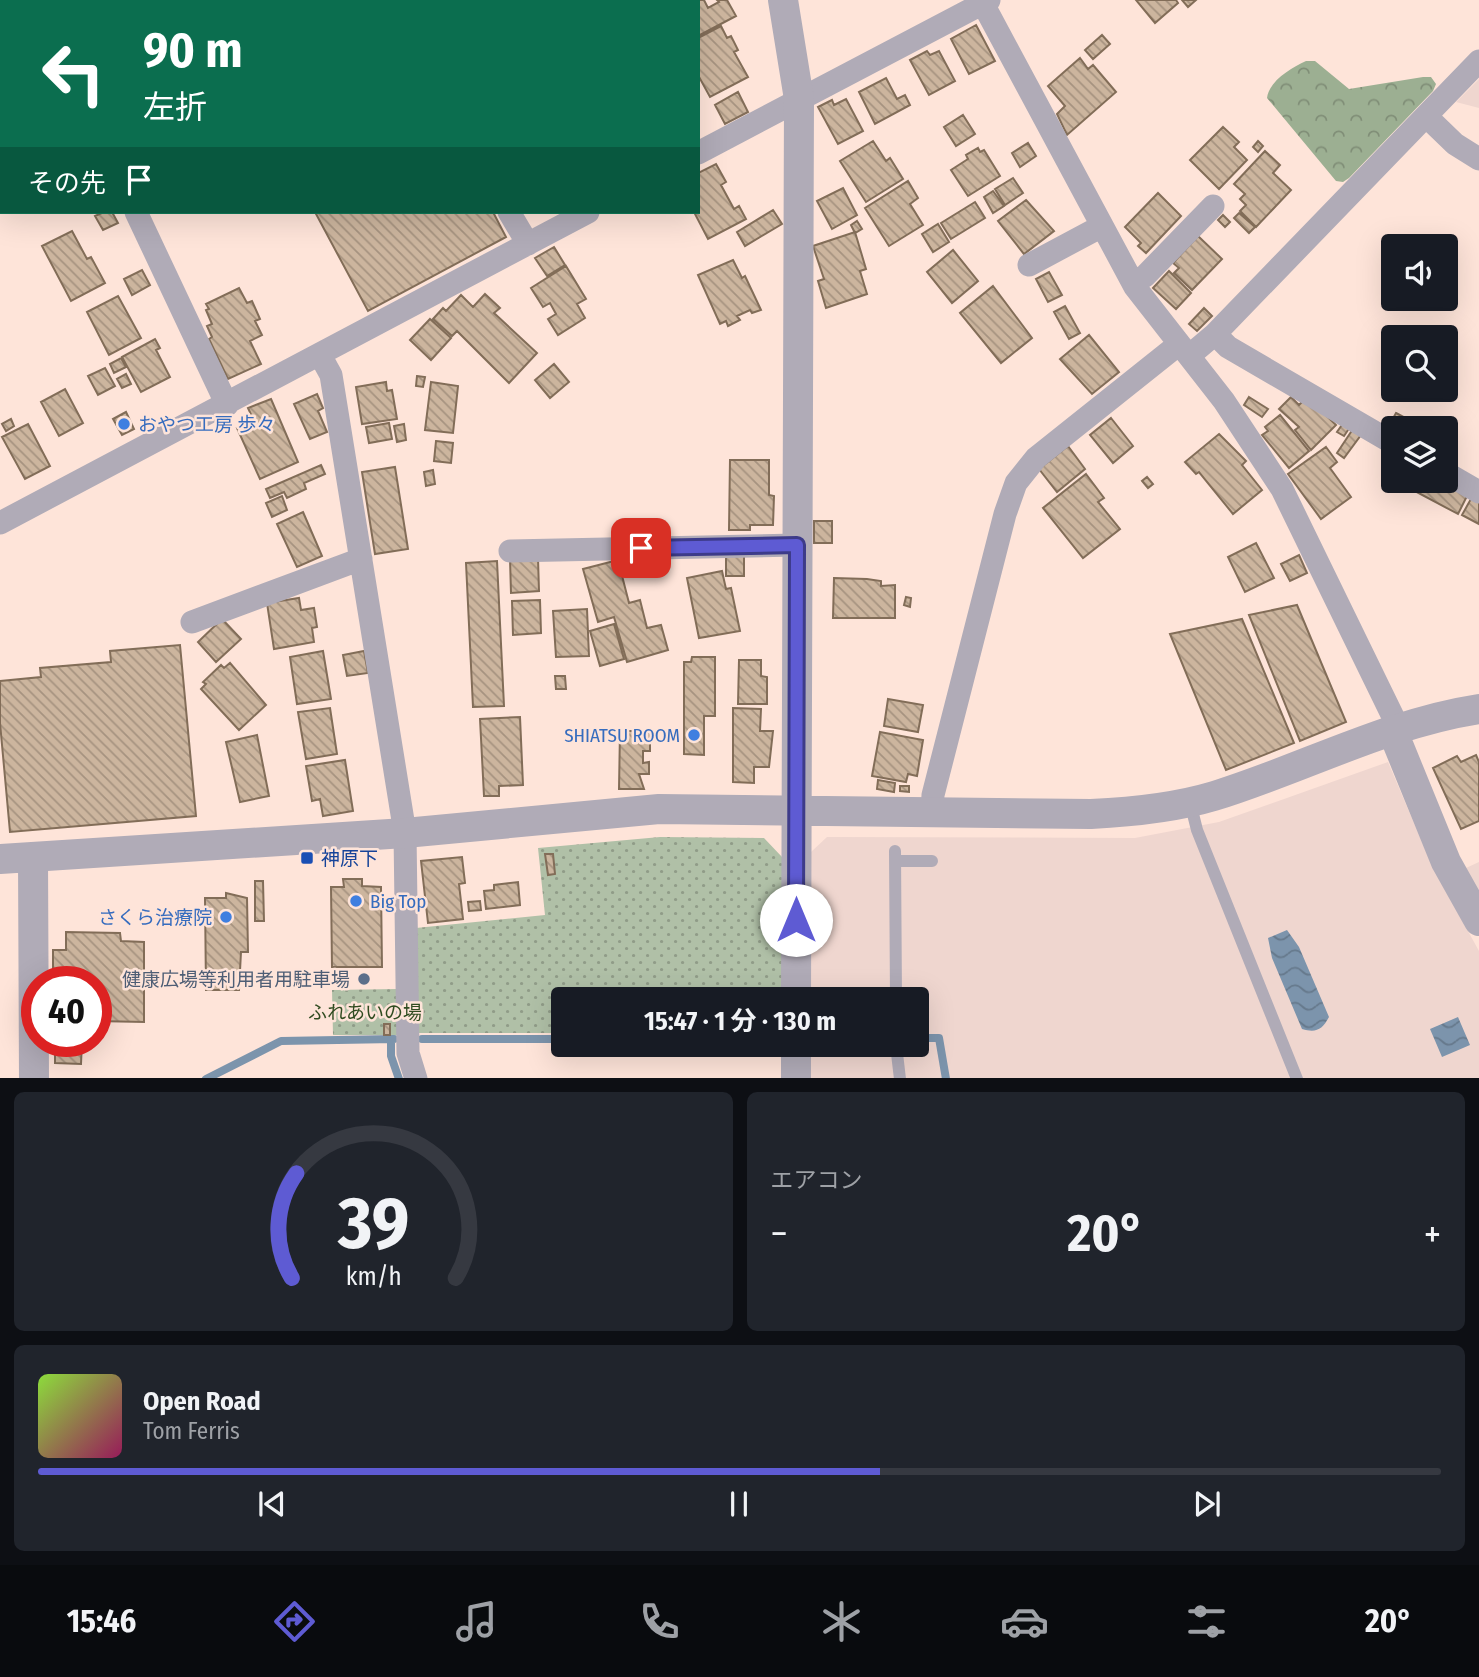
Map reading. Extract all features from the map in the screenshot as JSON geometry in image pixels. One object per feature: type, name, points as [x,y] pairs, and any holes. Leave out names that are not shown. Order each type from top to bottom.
[{"type":"street","points":[[783,0],[799,99],[796,987]]},
{"type":"street","points":[[700,152],[984,1],[1133,283],[1247,433],[1282,489],[1396,730],[1446,862],[1479,921]]},
{"type":"street","points":[[932,812],[933,795],[1004,514],[1016,484],[1036,458],[1184,350],[1215,334],[1479,61]]},
{"type":"street","points":[[1426,116],[1455,144],[1479,159]]},
{"type":"street","points":[[1133,283],[1145,276],[1213,206]]},
{"type":"street","points":[[137,214],[228,405]]},
{"type":"street","points":[[510,214],[528,244]]},
{"type":"street","points":[[0,523],[228,405],[584,214]]},
{"type":"street","points":[[1029,265],[1102,226]]},
{"type":"street","points":[[1215,334],[1228,347],[1381,436]]},
{"type":"street","points":[[320,355],[331,375],[405,833],[408,1053],[416,1078]]},
{"type":"street","points":[[1458,480],[1479,492]]},
{"type":"street","points":[[510,551],[797,545]]},
{"type":"street","points":[[192,622],[360,559]]},
{"type":"street","points":[[0,859],[405,833],[626,810],[1091,814],[1132,812],[1190,802],[1250,784],[1436,717],[1479,709]]},
{"type":"street","points":[[33,857],[34,1078]]},
{"type":"street","points":[[796,1057],[796,1078]]},
{"type":"lane","points":[[1190,802],[1197,830],[1297,1078]]},
{"type":"lane","points":[[896,987],[895,856],[932,861]]},
{"type":"lane","points":[[897,1057],[900,1078]]},
{"type":"shaded area","points":[[1479,79],[1479,108],[1456,102]]},
{"type":"shaded area","points":[[1388,762],[1433,868],[1479,951],[1479,1078],[811,1078],[811,1057],[929,1057],[929,987],[811,987],[811,852],[827,837],[1135,838],[1219,822]]},
{"type":"shaded area","points":[[1479,862],[1479,892],[1466,868]]},
{"type":"green space","points":[[1306,61],[1315,61],[1349,89],[1423,77],[1431,77],[1436,84],[1433,91],[1349,178],[1343,182],[1336,181],[1267,98],[1276,81]]},
{"type":"green space","points":[[660,837],[764,838],[782,857],[782,987],[551,987],[551,1033],[417,1033],[416,928],[545,915],[538,848]]},
{"type":"green space","name":"ふれあいの場","points":[[397,989],[397,1035],[333,1035],[332,990]]},
{"type":"water","points":[[1287,930],[1299,947],[1329,1017],[1321,1028],[1315,1030],[1302,1029],[1272,958],[1268,938]]},
{"type":"water","points":[[1458,1017],[1470,1045],[1442,1057],[1430,1029]]},
{"type":"building","points":[[700,0],[704,0],[708,8],[719,2],[717,0],[727,0],[736,16],[700,35]]},
{"type":"building","points":[[1136,0],[1176,0],[1178,3],[1155,23]]},
{"type":"building","points":[[1182,0],[1196,0],[1188,7]]},
{"type":"building","points":[[976,25],[995,61],[969,74],[951,39]]},
{"type":"building","points":[[721,26],[727,38],[731,36],[738,50],[734,52],[748,77],[710,97],[700,79],[700,37]]},
{"type":"building","points":[[1102,35],[1110,44],[1093,59],[1085,50]]},
{"type":"building","points":[[927,51],[930,55],[939,51],[955,81],[929,95],[910,60]]},
{"type":"building","points":[[1080,58],[1088,69],[1093,65],[1116,92],[1067,135],[1057,114],[1065,106],[1048,86]]},
{"type":"building","points":[[886,78],[897,99],[905,95],[910,105],[875,124],[859,92]]},
{"type":"building","points":[[738,92],[748,112],[725,124],[715,105]]},
{"type":"building","points":[[846,99],[863,131],[838,144],[818,107],[832,100],[834,105]]},
{"type":"building","points":[[963,115],[975,134],[956,146],[944,127]]},
{"type":"building","points":[[1223,127],[1239,142],[1234,147],[1247,160],[1219,189],[1190,160]]},
{"type":"building","points":[[873,141],[886,161],[890,158],[903,179],[866,202],[840,161]]},
{"type":"building","points":[[1258,141],[1263,146],[1258,152],[1253,147]]},
{"type":"building","points":[[1028,143],[1036,156],[1020,167],[1012,153]]},
{"type":"building","points":[[978,148],[980,152],[984,150],[1000,176],[968,196],[951,170],[968,159],[966,155]]},
{"type":"building","points":[[1265,151],[1280,165],[1273,173],[1291,190],[1256,227],[1240,211],[1246,205],[1240,199],[1245,194],[1234,184]]},
{"type":"building","points":[[716,164],[726,182],[721,185],[734,209],[739,206],[746,219],[708,239],[695,214],[700,214],[700,172]]},
{"type":"building","points":[[1013,178],[1023,193],[1005,205],[995,189]]},
{"type":"building","points":[[908,181],[918,198],[910,204],[923,225],[889,246],[865,208]]},
{"type":"building","points":[[843,188],[857,215],[832,229],[817,201]]},
{"type":"building","points":[[993,191],[1004,206],[993,213],[984,197]]},
{"type":"building","points":[[1158,193],[1181,216],[1146,253],[1138,246],[1141,243],[1125,227]]},
{"type":"building","points":[[1026,200],[1054,231],[1024,254],[998,221]]},
{"type":"building","points":[[975,202],[985,218],[951,239],[941,223]]},
{"type":"building","points":[[773,210],[782,224],[745,246],[737,232]]},
{"type":"building","points":[[1239,213],[1255,227],[1249,233],[1234,218]]},
{"type":"building","points":[[113,214],[118,223],[103,230],[95,216]]},
{"type":"building","points":[[316,214],[494,214],[506,237],[368,311]]},
{"type":"building","points":[[1223,215],[1230,222],[1225,227],[1218,220]]},
{"type":"building","points":[[857,221],[862,229],[855,233],[851,225]]},
{"type":"building","points":[[938,224],[949,242],[933,252],[922,234]]},
{"type":"building","points":[[72,231],[87,259],[91,257],[105,283],[71,301],[42,246]]},
{"type":"building","points":[[855,232],[866,269],[860,271],[867,294],[826,308],[818,281],[824,279],[813,246]]},
{"type":"building","points":[[1198,236],[1222,259],[1192,290],[1174,273],[1179,268],[1173,263]]},
{"type":"building","points":[[554,247],[565,265],[547,276],[535,258]]},
{"type":"building","points":[[953,250],[978,281],[952,303],[927,272]]},
{"type":"building","points":[[733,260],[742,278],[745,276],[761,310],[752,313],[750,310],[737,316],[740,320],[728,326],[726,321],[720,324],[698,275]]},
{"type":"building","points":[[566,266],[586,299],[577,304],[585,318],[558,335],[548,319],[556,314],[550,303],[543,307],[531,288]]},
{"type":"building","points":[[142,270],[150,285],[132,295],[124,279]]},
{"type":"building","points":[[1169,271],[1191,293],[1176,309],[1153,288]]},
{"type":"building","points":[[1049,272],[1062,295],[1048,302],[1036,279]]},
{"type":"building","points":[[993,286],[1032,338],[1001,363],[960,313]]},
{"type":"building","points":[[239,288],[247,303],[252,301],[260,319],[255,321],[262,335],[250,341],[261,364],[228,379],[209,339],[212,337],[207,326],[212,324],[206,304]]},
{"type":"building","points":[[485,294],[500,308],[494,313],[537,353],[509,383],[457,331],[452,336],[433,319],[443,308],[446,311],[461,295],[473,307]]},
{"type":"building","points":[[118,296],[141,338],[109,355],[87,312]]},
{"type":"building","points":[[1065,306],[1080,333],[1069,339],[1054,312]]},
{"type":"building","points":[[1204,308],[1212,316],[1197,331],[1189,324]]},
{"type":"building","points":[[430,319],[451,338],[431,360],[410,340]]},
{"type":"building","points":[[1089,335],[1119,372],[1092,394],[1060,359]]},
{"type":"building","points":[[155,339],[160,348],[156,350],[170,377],[141,392],[122,357]]},
{"type":"building","points":[[121,358],[126,367],[114,373],[110,364]]},
{"type":"building","points":[[554,364],[569,382],[550,398],[535,380]]},
{"type":"building","points":[[105,368],[115,386],[98,395],[88,376]]},
{"type":"building","points":[[126,374],[131,384],[122,388],[117,379]]},
{"type":"building","points":[[417,376],[425,377],[423,387],[416,386]]},
{"type":"building","points":[[386,382],[387,391],[392,390],[397,419],[362,424],[356,387]]},
{"type":"building","points":[[431,382],[458,386],[453,433],[425,430]]},
{"type":"building","points":[[65,389],[83,423],[59,436],[41,402]]},
{"type":"building","points":[[317,394],[323,408],[318,411],[327,432],[310,439],[294,404]]},
{"type":"building","points":[[1249,397],[1268,409],[1262,417],[1244,405]]},
{"type":"building","points":[[1291,397],[1299,405],[1307,397],[1336,425],[1311,450],[1295,430],[1299,427],[1279,409]]},
{"type":"building","points":[[271,399],[298,462],[260,479],[237,428],[254,421],[248,408]]},
{"type":"building","name":"おやつ工房 歩々","points":[[126,412],[134,429],[122,435],[113,419]]},
{"type":"building","points":[[1280,415],[1309,451],[1289,468],[1262,435],[1268,431],[1265,427]]},
{"type":"building","points":[[1111,418],[1133,446],[1113,463],[1090,435]]},
{"type":"building","points":[[11,419],[14,426],[6,431],[2,424]]},
{"type":"building","points":[[1344,422],[1350,427],[1344,436],[1337,432]]},
{"type":"building","points":[[389,423],[392,439],[369,443],[366,427]]},
{"type":"building","points":[[28,424],[50,466],[25,479],[2,437]]},
{"type":"building","points":[[404,424],[406,440],[397,442],[394,426]]},
{"type":"building","points":[[1353,429],[1361,435],[1344,458],[1337,453]]},
{"type":"building","points":[[1219,434],[1246,461],[1242,465],[1262,490],[1233,514],[1199,472],[1196,474],[1185,462]]},
{"type":"building","points":[[436,441],[453,443],[451,463],[434,461]]},
{"type":"building","points":[[1068,446],[1085,469],[1057,492],[1039,469]]},
{"type":"building","points":[[1326,447],[1337,462],[1330,468],[1351,497],[1321,519],[1288,474]]},
{"type":"building","points":[[730,460],[769,460],[769,495],[774,496],[773,525],[750,525],[750,530],[729,530]]},
{"type":"building","points":[[321,465],[325,474],[304,483],[306,489],[287,498],[284,492],[270,498],[266,489]]},
{"type":"building","points":[[395,467],[408,549],[375,554],[362,472]]},
{"type":"building","points":[[433,470],[435,484],[426,486],[424,472]]},
{"type":"building","points":[[1086,474],[1104,498],[1098,502],[1120,529],[1083,558],[1043,508]]},
{"type":"building","points":[[1147,477],[1153,484],[1148,488],[1142,481]]},
{"type":"building","points":[[1458,487],[1469,492],[1458,514],[1419,493],[1458,493]]},
{"type":"building","points":[[282,496],[287,510],[272,517],[266,503]]},
{"type":"building","points":[[1472,497],[1479,501],[1479,524],[1462,515]]},
{"type":"building","points":[[303,512],[322,556],[297,567],[277,524]]},
{"type":"building","points":[[814,521],[832,521],[832,543],[814,543]]},
{"type":"building","points":[[1256,543],[1274,578],[1245,592],[1228,557]]},
{"type":"building","points":[[726,555],[744,555],[744,576],[726,576]]},
{"type":"building","points":[[1299,555],[1307,573],[1290,581],[1281,564]]},
{"type":"building","points":[[538,558],[539,591],[511,593],[510,559]]},
{"type":"building","points":[[618,560],[629,603],[640,600],[647,628],[661,625],[668,650],[627,662],[614,617],[598,622],[583,569]]},
{"type":"building","points":[[497,561],[504,706],[473,707],[466,563]]},
{"type":"building","points":[[722,571],[726,589],[731,588],[740,631],[699,638],[687,578]]},
{"type":"building","points":[[834,578],[867,579],[881,581],[881,586],[895,585],[895,618],[833,618]]},
{"type":"building","points":[[906,597],[911,598],[910,607],[904,605]]},
{"type":"building","points":[[299,598],[301,610],[314,608],[317,627],[312,628],[314,642],[274,649],[267,603]]},
{"type":"building","points":[[540,600],[541,633],[513,635],[512,601]]},
{"type":"building","points":[[1297,605],[1346,722],[1300,741],[1249,615]]},
{"type":"building","points":[[587,609],[589,656],[556,657],[553,611]]},
{"type":"building","points":[[222,619],[241,639],[216,662],[198,642]]},
{"type":"building","points":[[1242,619],[1294,743],[1226,770],[1170,634]]},
{"type":"building","points":[[614,624],[624,659],[600,666],[590,631]]},
{"type":"building","points":[[180,645],[196,816],[10,832],[0,723],[0,681],[41,677],[40,668],[111,662],[110,651]]},
{"type":"building","points":[[323,651],[331,699],[297,704],[290,657]]},
{"type":"building","points":[[364,651],[368,673],[347,676],[343,655]]},
{"type":"building","points":[[692,657],[715,657],[715,716],[704,716],[704,755],[684,754],[684,662],[691,662]]},
{"type":"building","points":[[739,660],[761,660],[761,676],[767,677],[767,704],[738,704]]},
{"type":"building","points":[[230,663],[266,705],[239,730],[201,689],[206,684],[203,682],[221,665],[224,668]]},
{"type":"building","points":[[555,676],[565,676],[566,689],[556,689]]},
{"type":"building","points":[[888,699],[923,705],[918,732],[884,726]]},
{"type":"building","points":[[330,708],[337,754],[306,759],[298,712]]},
{"type":"building","points":[[733,708],[761,709],[760,731],[773,731],[769,767],[754,767],[754,783],[733,782]]},
{"type":"building","points":[[520,717],[523,785],[499,786],[499,796],[484,796],[480,719]]},
{"type":"building","points":[[620,731],[650,731],[650,751],[643,751],[643,763],[649,762],[649,774],[639,774],[644,789],[619,789]]},
{"type":"building","points":[[880,732],[923,740],[917,776],[908,774],[906,782],[872,776]]},
{"type":"building","points":[[257,735],[269,796],[240,802],[226,742]]},
{"type":"building","points":[[1476,755],[1479,762],[1479,821],[1461,829],[1433,768],[1457,756],[1461,762]]},
{"type":"building","points":[[345,760],[353,811],[323,816],[320,799],[312,801],[306,766]]},
{"type":"building","points":[[878,780],[895,783],[894,792],[877,789]]},
{"type":"building","points":[[900,786],[909,786],[909,792],[900,791]]},
{"type":"building","points":[[545,854],[553,854],[555,874],[548,875]]},
{"type":"building","points":[[462,857],[465,883],[459,884],[463,919],[428,923],[421,861]]},
{"type":"building","points":[[343,879],[362,879],[362,886],[381,887],[382,967],[332,967],[331,887],[344,887]]},
{"type":"building","points":[[255,881],[263,881],[264,921],[255,921]]},
{"type":"building","points":[[518,882],[520,905],[486,909],[484,891],[494,890],[494,885]]},
{"type":"building","points":[[226,893],[247,898],[248,952],[241,952],[239,990],[206,990],[205,898],[226,898]]},
{"type":"building","points":[[480,901],[481,910],[469,911],[468,902]]},
{"type":"building","points":[[66,932],[120,933],[121,941],[144,942],[144,1022],[112,1021],[112,966],[53,966],[53,950],[66,950]]},
{"type":"building","points":[[384,1024],[390,1024],[390,1035],[384,1035]]},
{"type":"building","points":[[55,1057],[81,1057],[81,1064],[55,1063]]},
{"type":"waterway","points":[[929,1038],[939,1038],[946,1078]]},
{"type":"waterway","points":[[391,1039],[391,1056],[399,1078]]},
{"type":"waterway","points":[[208,1078],[281,1041],[394,1039]]},
{"type":"waterway","points":[[422,1039],[551,1039]]},
{"type":"place","name":"おやつ工房 歩々","points":[[124,424]]},
{"type":"place","name":"SHIATSU ROOM","points":[[694,735]]},
{"type":"place","name":"神原下","points":[[307,858]]},
{"type":"place","name":"Big Top","points":[[356,901]]},
{"type":"place","name":"さくら治療院","points":[[226,917]]},
{"type":"place","name":"健康広場等利用者用駐車場","points":[[364,979]]},
{"type":"route","points":[[641,548],[797,545],[796,920]]}]
